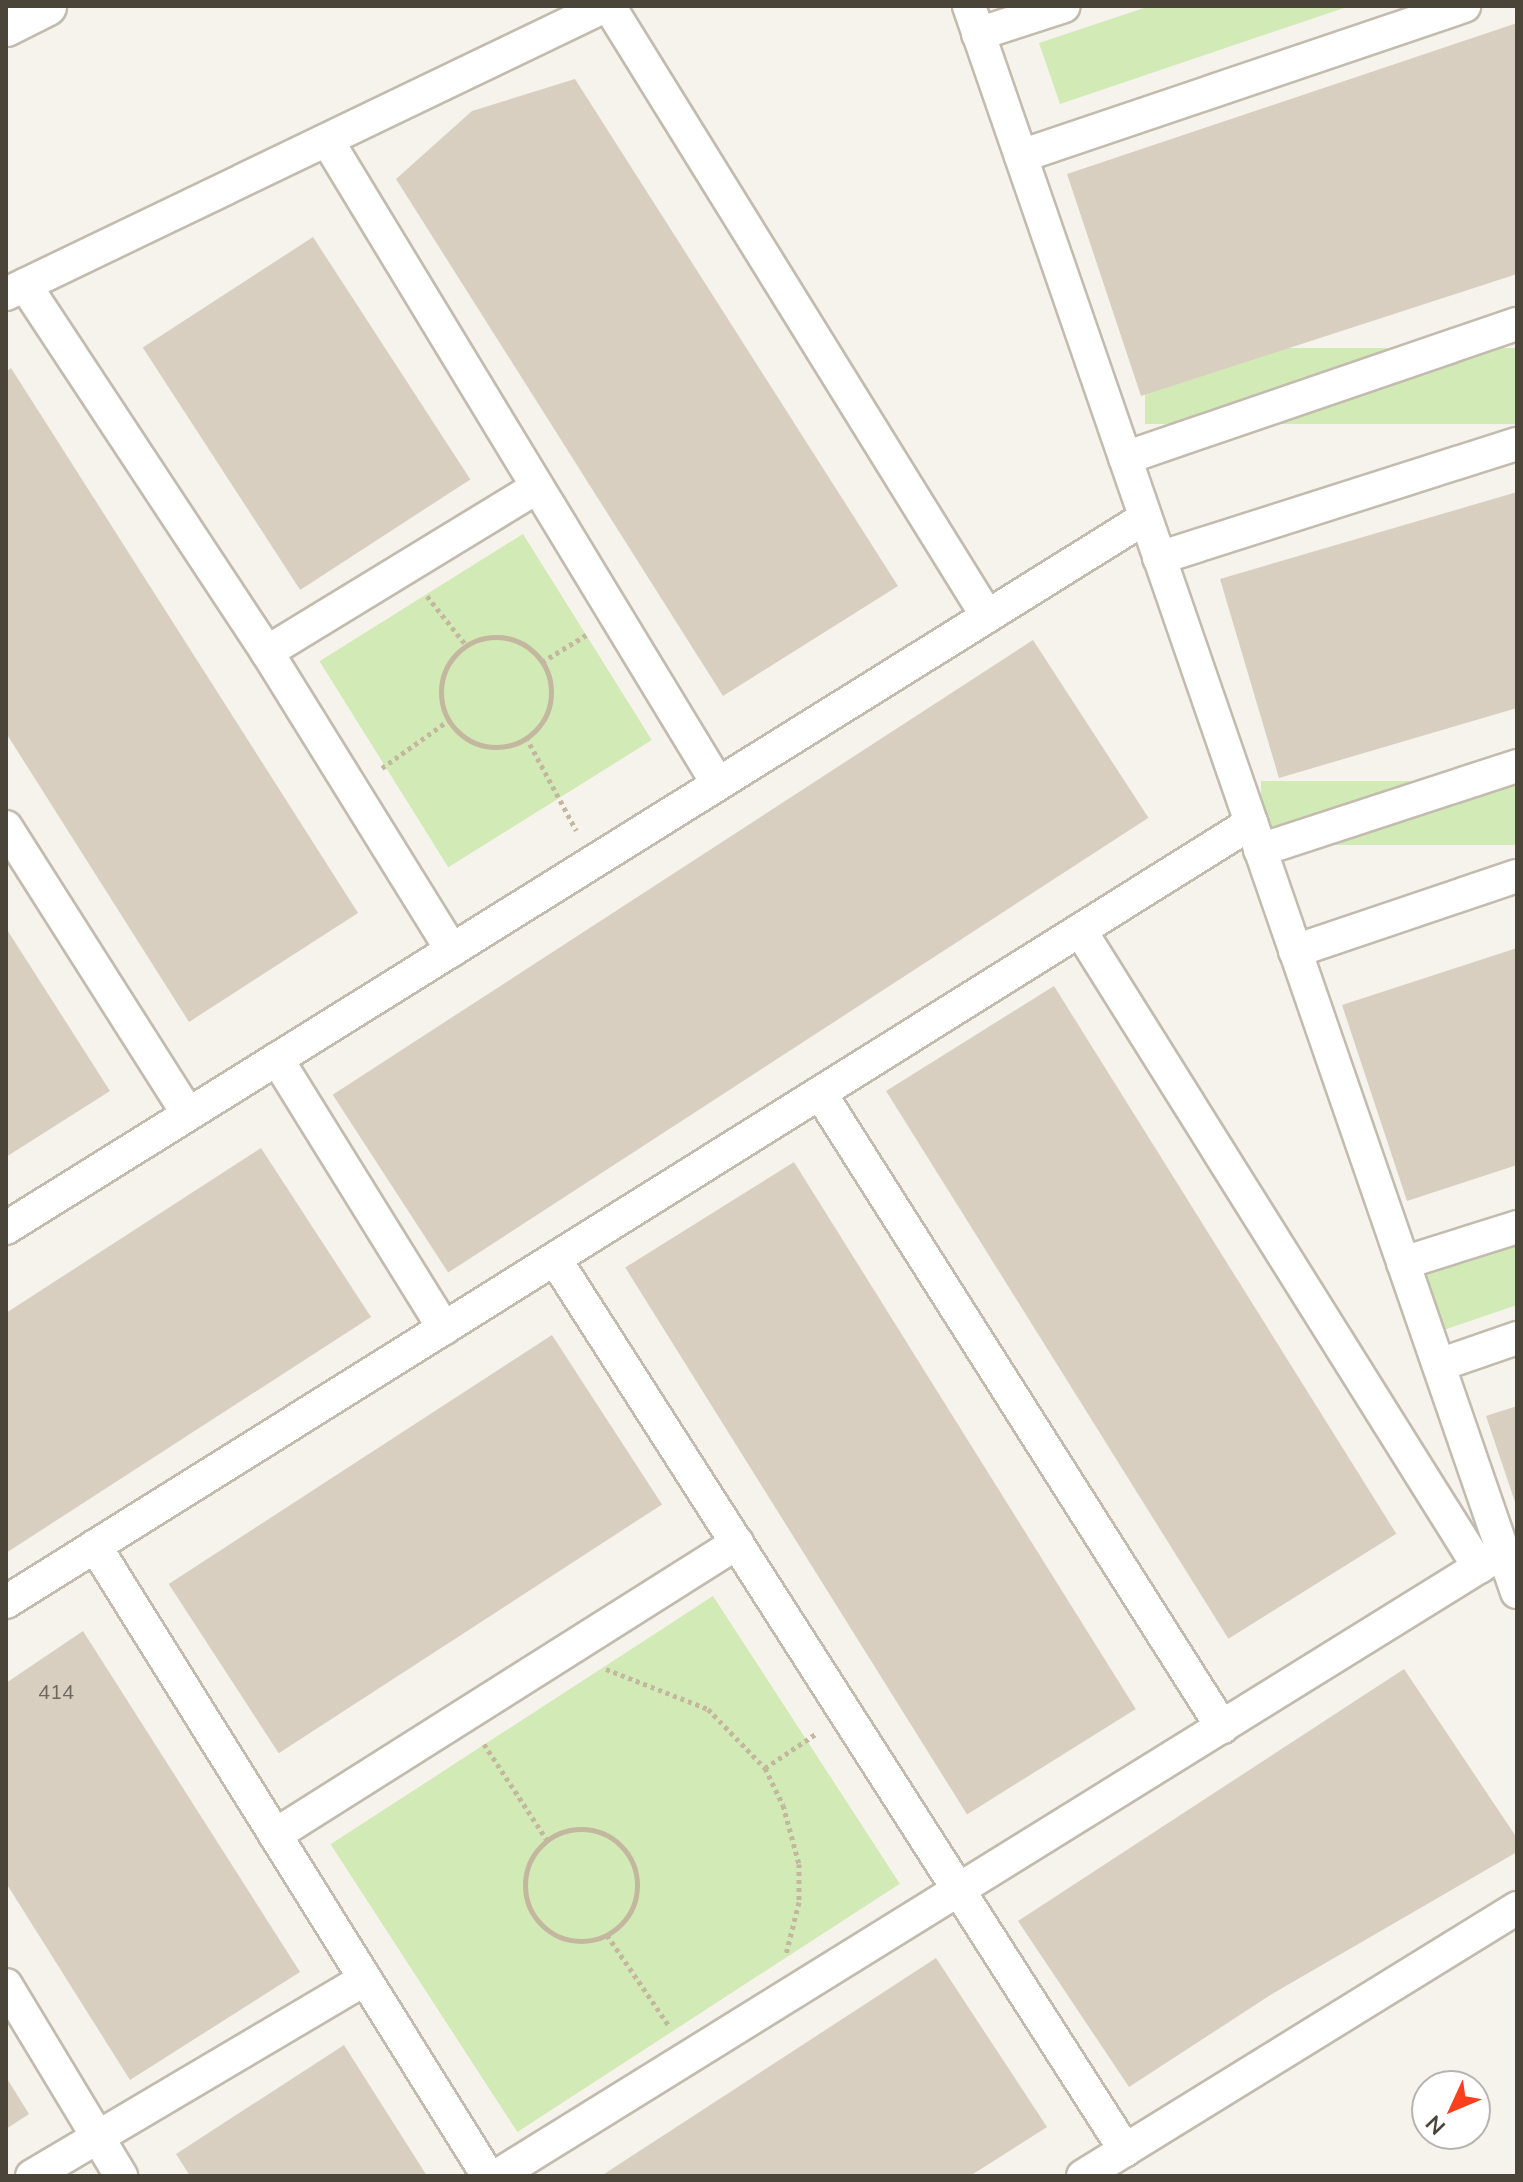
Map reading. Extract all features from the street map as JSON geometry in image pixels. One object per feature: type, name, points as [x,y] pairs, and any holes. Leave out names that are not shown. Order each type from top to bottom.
[{"type":"street","points":[[6,26],[46,6]]},
{"type":"street","points":[[452,950],[267,652],[16,290],[607,6],[987,616]]},
{"type":"street","points":[[1064,6],[973,20],[1439,1365],[1491,1560]]},
{"type":"street","points":[[1021,156],[1464,6]]},
{"type":"street","points":[[327,140],[718,784]]},
{"type":"street","points":[[1125,458],[1517,324]]},
{"type":"street","points":[[1159,558],[1517,444]]},
{"type":"street","points":[[267,652],[536,488]]},
{"type":"street","points":[[6,1228],[1145,518]]},
{"type":"street","points":[[6,1602],[1080,930],[1256,836],[1517,766]]},
{"type":"street","points":[[6,827],[188,1114]]},
{"type":"street","points":[[1295,951],[1517,876]]},
{"type":"street","points":[[1080,930],[1491,1560],[1517,1592]]},
{"type":"street","points":[[277,1059],[444,1328]]},
{"type":"street","points":[[820,1093],[1222,1727]]},
{"type":"street","points":[[1403,1263],[1517,1227]]},
{"type":"street","points":[[555,1259],[1125,2150]]},
{"type":"street","points":[[1439,1365],[1517,1338]]},
{"type":"street","points":[[275,1835],[737,1543]]},
{"type":"street","points":[[95,1546],[488,2176]]},
{"type":"street","points":[[497,2176],[1491,1560]]},
{"type":"street","points":[[1083,2176],[1517,1908]]},
{"type":"street","points":[[32,2176],[365,1979]]},
{"type":"street","points":[[6,1985],[121,2176]]},
{"type":"path","points":[[404,567],[466,645]]},
{"type":"path","points":[[542,662],[615,618]]},
{"type":"path","points":[[500,637],[517,641],[542,662],[550,700],[545,718],[526,737],[499,747],[480,745],[449,720],[441,690],[444,672],[466,645],[500,637]]},
{"type":"path","points":[[352,790],[449,720]]},
{"type":"path","points":[[526,737],[593,862]]},
{"type":"path","points":[[570,1649],[623,1677],[692,1699],[765,1768],[783,1805],[801,1879],[773,2005]]},
{"type":"path","points":[[765,1768],[846,1713]]},
{"type":"path","points":[[464,1715],[547,1840]]},
{"type":"path","points":[[571,1830],[598,1831],[628,1853],[636,1870],[633,1908],[606,1935],[569,1939],[537,1919],[526,1878],[547,1840],[571,1830]]},
{"type":"path","points":[[606,1935],[690,2056]]},
{"type":"green space","points":[[1150,6],[1350,6],[1060,104],[1039,43]]},
{"type":"green space","points":[[1145,348],[1517,348],[1517,424],[1145,424]]},
{"type":"green space","points":[[523,534],[652,740],[448,867],[319,661]]},
{"type":"green space","points":[[1261,781],[1517,781],[1517,845],[1261,845]]},
{"type":"green space","points":[[1517,1237],[1517,1305],[1432,1334],[1411,1273]]},
{"type":"green space","points":[[713,1596],[900,1884],[517,2132],[331,1844]]},
{"type":"building","points":[[1517,23],[1517,274],[1141,396],[1067,174]]},
{"type":"building","points":[[575,79],[898,586],[723,696],[396,179],[472,111]]},
{"type":"building","points":[[313,237],[470,479],[300,590],[143,348]]},
{"type":"building","points":[[11,368],[358,913],[189,1022],[6,733],[6,372]]},
{"type":"building","points":[[1517,492],[1517,708],[1279,778],[1220,579]]},
{"type":"building","points":[[1033,640],[1148,818],[448,1273],[333,1095]]},
{"type":"building","points":[[6,928],[110,1091],[6,1157]]},
{"type":"building","points":[[1517,948],[1517,1165],[1407,1201],[1342,1005]]},
{"type":"building","points":[[1054,986],[1396,1534],[1228,1639],[886,1091]]},
{"type":"building","points":[[261,1148],[371,1317],[6,1553],[6,1313]]},
{"type":"building","points":[[794,1162],[1136,1709],[967,1814],[625,1267]]},
{"type":"building","points":[[552,1335],[662,1504],[279,1753],[169,1584]]},
{"type":"building","points":[[1517,1406],[1517,1505],[1516,1505],[1486,1416]]},
{"type":"building","points":[[83,1631],[300,1972],[130,2080],[6,1883],[6,1683]]},
{"type":"building","points":[[1404,1669],[1517,1838],[1517,1852],[1272,1994],[1129,2087],[1018,1921]]},
{"type":"building","points":[[936,1958],[1047,2127],[970,2176],[601,2176]]},
{"type":"building","points":[[344,2045],[427,2176],[190,2176],[176,2154]]},
{"type":"building","points":[[6,2077],[29,2114],[6,2129]]}]
